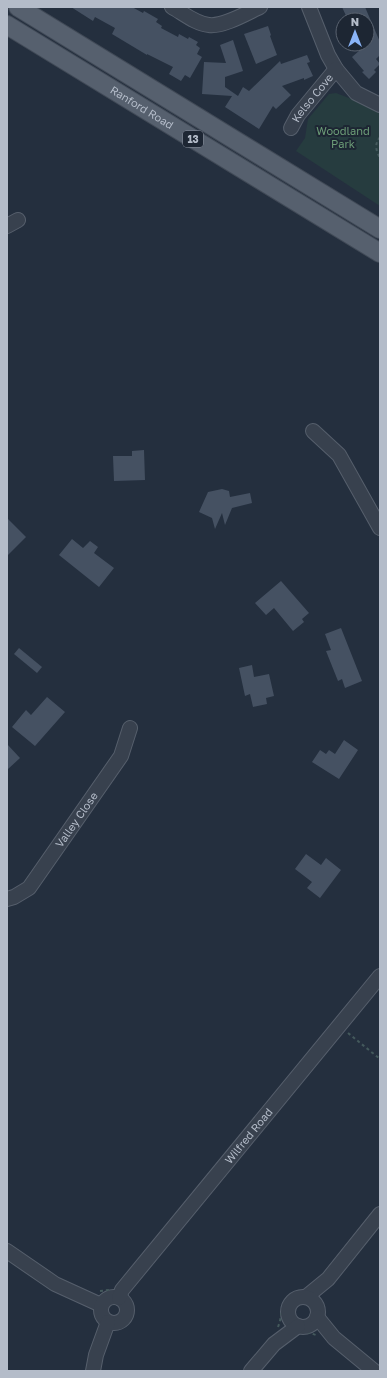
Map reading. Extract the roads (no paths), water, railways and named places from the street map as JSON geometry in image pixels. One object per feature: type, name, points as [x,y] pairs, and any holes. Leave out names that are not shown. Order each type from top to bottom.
[{"type":"main road","name":"Ranford Road","points":[[18,7],[380,228]]},
{"type":"main road","name":"Ranford Road","points":[[7,24],[380,253]]},
{"type":"main road","points":[[359,216],[380,218]]},
{"type":"street","points":[[172,7],[193,19],[209,25],[222,24],[260,7]]},
{"type":"street","points":[[309,7],[328,54],[336,69],[356,93],[380,105]]},
{"type":"street","name":"Kelso Cove","points":[[290,128],[298,115],[336,69]]},
{"type":"street","points":[[313,431],[339,455],[380,528]]},
{"type":"street","name":"Valley Close","points":[[7,899],[14,898],[28,888],[120,756],[130,728]]},
{"type":"street","name":"Wilfred Road","points":[[119,1298],[122,1290],[380,976]]},
{"type":"street","points":[[251,1371],[274,1344],[309,1314],[328,1279],[380,1214]]},
{"type":"street","points":[[7,1251],[55,1284],[101,1305]]},
{"type":"street","points":[[111,1297],[119,1298],[125,1302],[127,1307],[126,1315],[123,1320],[116,1323],[108,1322],[103,1319],[100,1312],[101,1305],[106,1299],[111,1297]]},
{"type":"street","points":[[274,1344],[288,1314],[288,1310],[293,1301],[297,1298],[309,1314],[334,1338],[374,1371]]},
{"type":"street","points":[[288,1314],[294,1323],[309,1314]]},
{"type":"street","points":[[93,1371],[96,1355],[108,1322]]},
{"type":"park label","name":"Woodland Park","points":[[343,137]]}]
